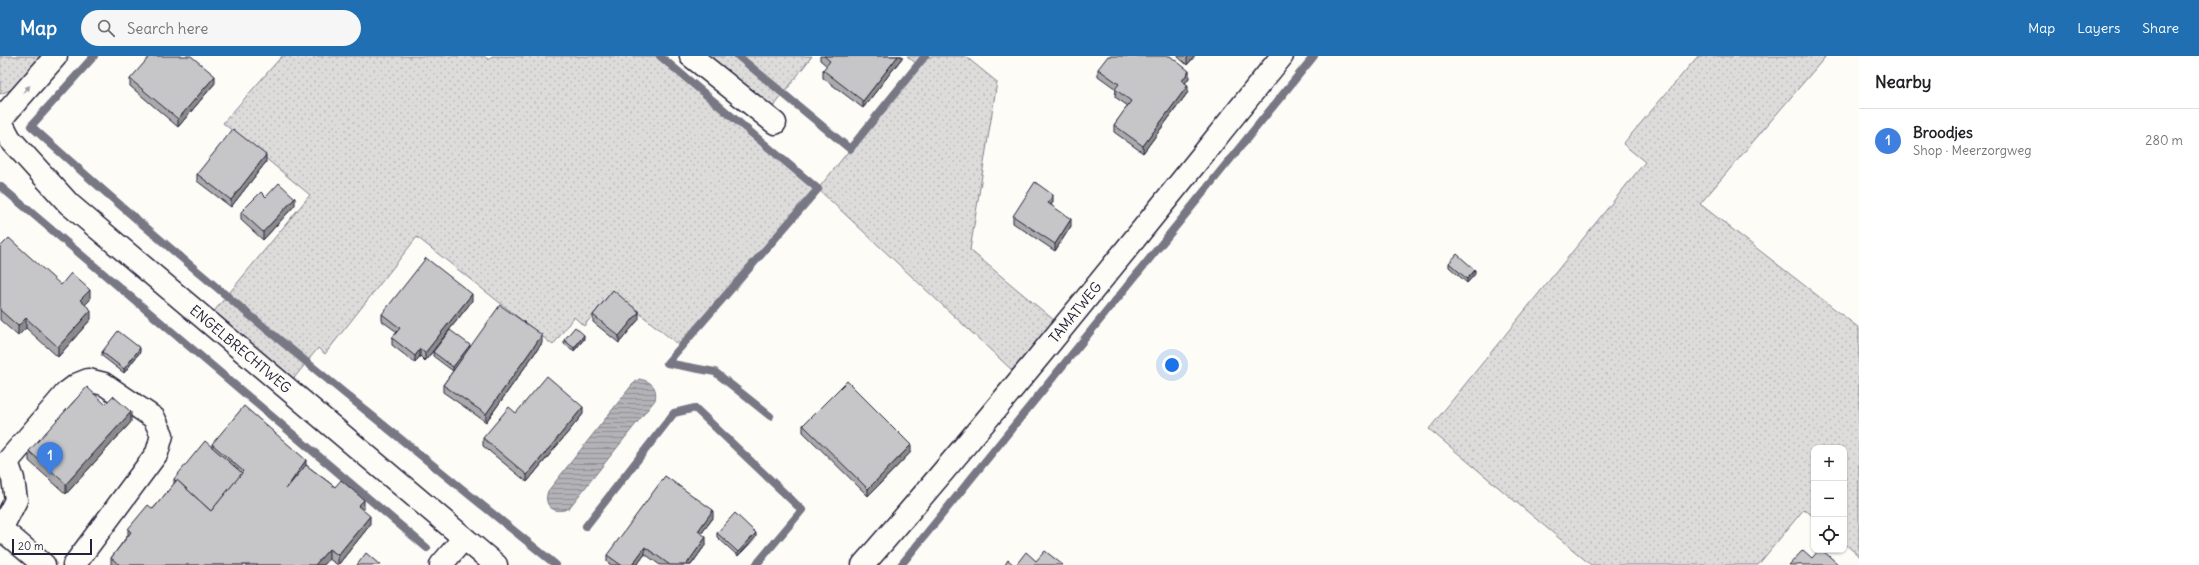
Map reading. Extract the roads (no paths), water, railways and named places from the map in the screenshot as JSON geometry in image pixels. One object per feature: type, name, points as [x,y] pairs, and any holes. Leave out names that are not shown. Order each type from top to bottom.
[{"type":"street","points":[[0,120],[56,56]]},
{"type":"street","points":[[691,56],[774,123]]},
{"type":"street","name":"TAMATWEG","points":[[863,565],[920,501],[1282,56]]},
{"type":"street","name":"ENGELBRECHTWEG","points":[[0,120],[10,139],[69,204],[496,565]]},
{"type":"street","points":[[44,565],[1,528],[16,500],[13,479],[7,462],[66,393],[78,384],[88,380],[104,384],[154,418],[162,435],[157,453],[74,565]]},
{"type":"street","points":[[441,565],[464,538]]},
{"type":"waterway","points":[[94,56],[31,126],[159,239],[556,565]]},
{"type":"waterway","points":[[660,56],[818,189],[667,363],[715,372],[770,416]]},
{"type":"waterway","points":[[738,56],[850,149],[925,56]]},
{"type":"waterway","points":[[901,565],[1314,56]]},
{"type":"waterway","points":[[0,186],[427,548]]},
{"type":"waterway","points":[[586,526],[674,413],[695,408],[802,510],[756,565]]},
{"type":"place","name":"Broodjes","points":[[50,475]]}]
